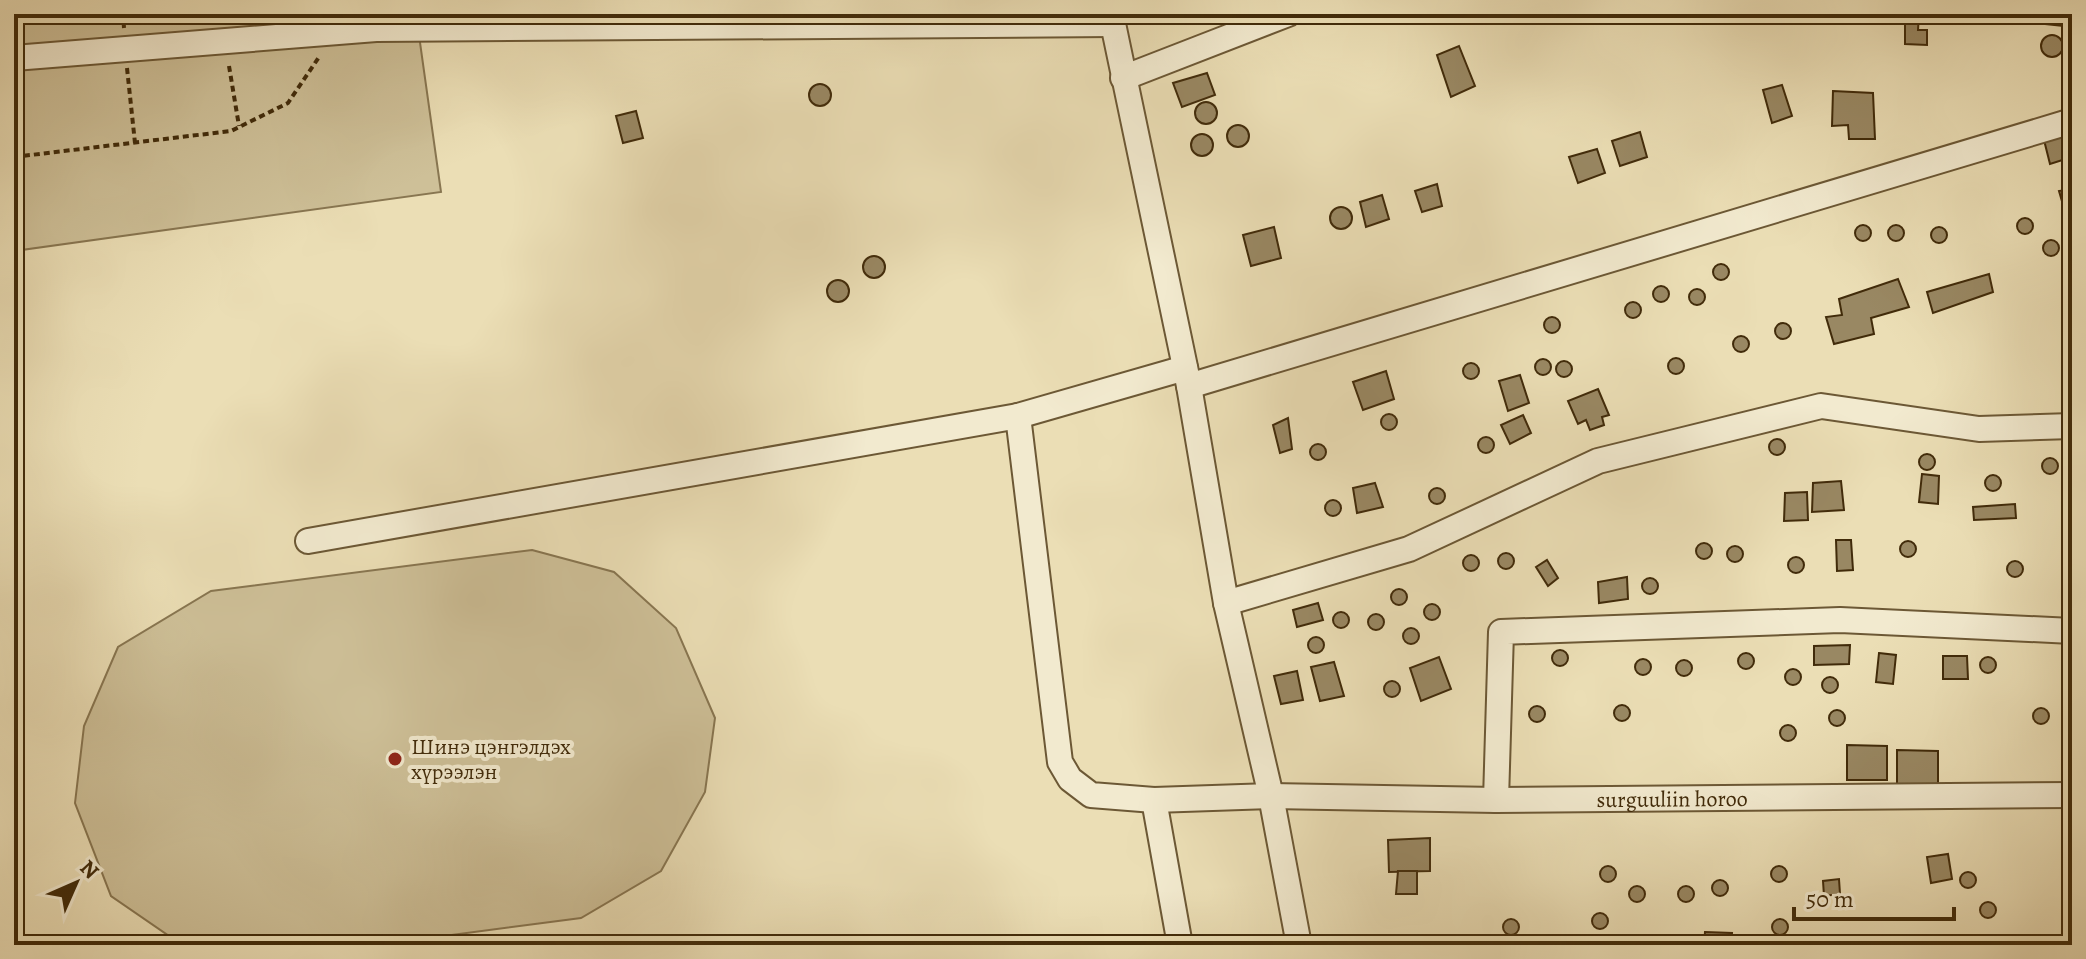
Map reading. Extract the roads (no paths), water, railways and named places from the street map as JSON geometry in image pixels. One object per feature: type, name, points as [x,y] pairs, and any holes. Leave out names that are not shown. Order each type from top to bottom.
[{"type":"street","points":[[1123,78],[1288,14]]},
{"type":"street","points":[[14,58],[392,29],[1112,19],[1187,377],[1226,603],[1271,796],[1299,945]]},
{"type":"street","points":[[308,541],[1018,416],[1187,377],[2072,121]]},
{"type":"street","points":[[1226,603],[1409,549],[1598,461],[1821,406],[1979,429],[2072,426]]},
{"type":"street","name":"surguuliin horoo","points":[[1018,416],[1060,762],[1070,779],[1091,795],[1154,800],[1271,796],[1496,800],[2072,795]]},
{"type":"street","points":[[1496,800],[1501,632],[1840,620],[2072,631]]},
{"type":"street","points":[[1154,800],[1180,945]]},
{"type":"place","name":"Шинэ цэнгэлдэх хүрээлэн","points":[[395,759]]}]
